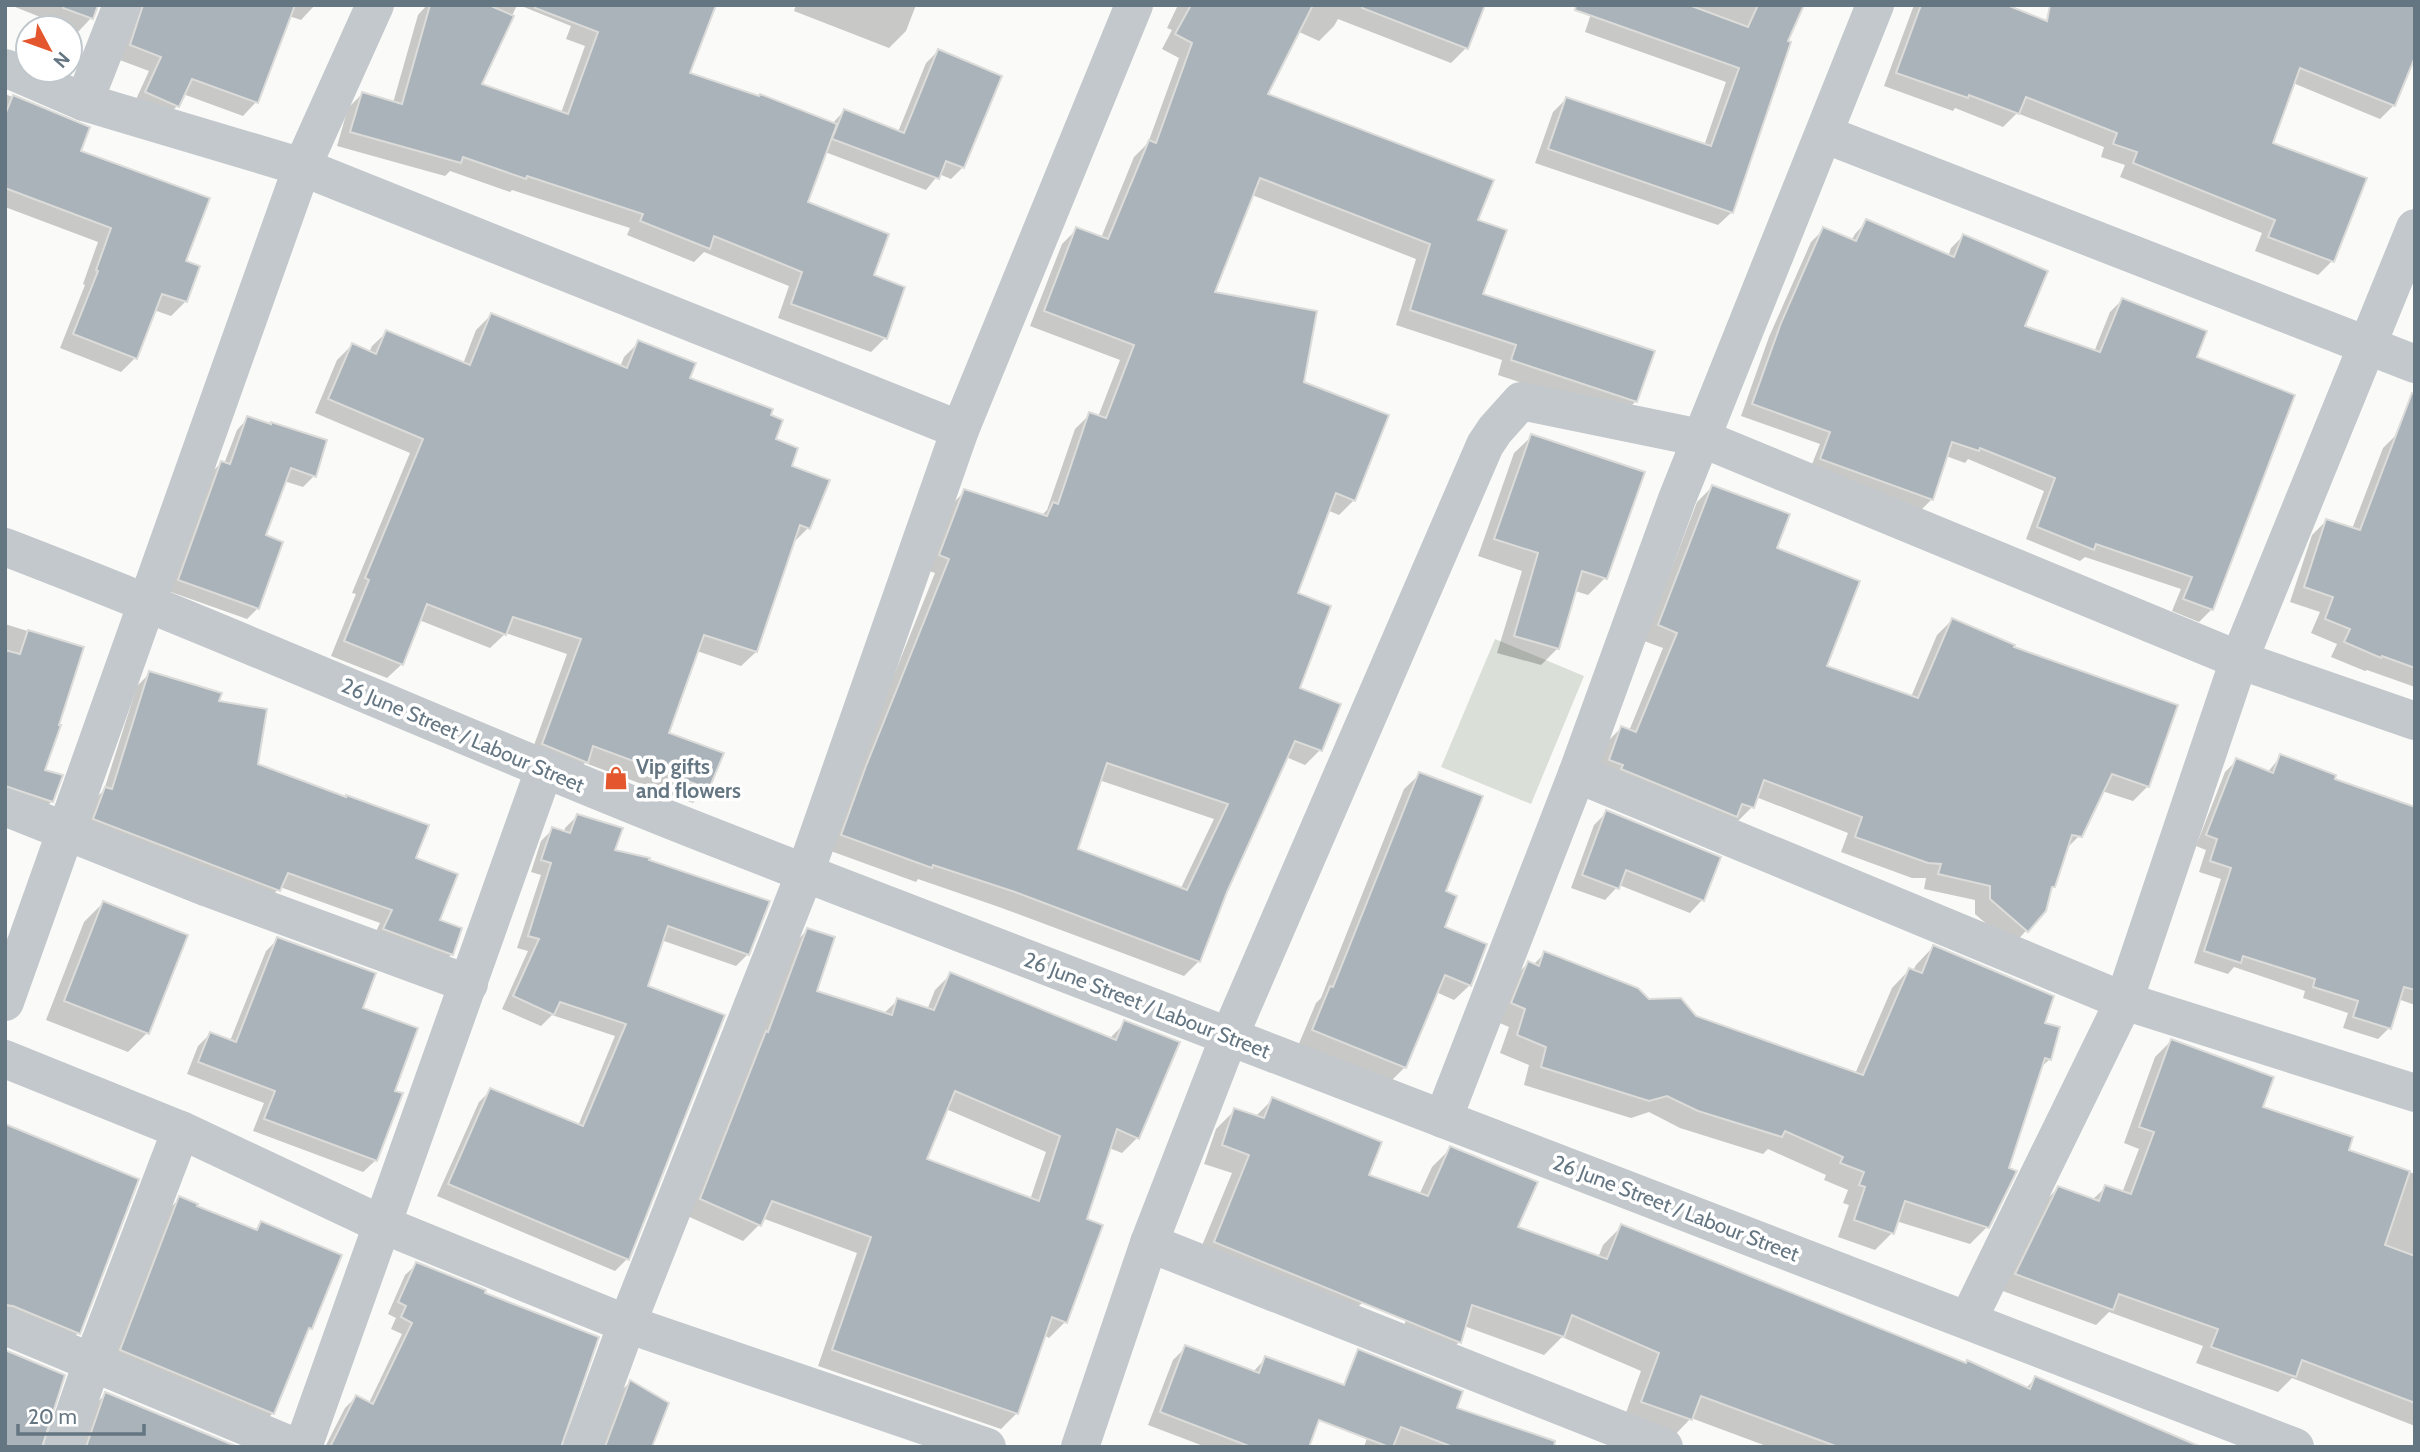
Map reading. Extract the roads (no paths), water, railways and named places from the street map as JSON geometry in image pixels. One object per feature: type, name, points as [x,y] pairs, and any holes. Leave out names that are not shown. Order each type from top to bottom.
[{"type":"street","points":[[84,102],[122,5]]},
{"type":"street","points":[[5,1002],[302,167],[375,5]]},
{"type":"street","points":[[1443,1119],[1577,774],[1701,438],[1875,5]]},
{"type":"street","points":[[582,1447],[627,1324],[805,873],[960,430],[1130,9]]},
{"type":"street","points":[[5,68],[84,102],[302,167],[960,430]]},
{"type":"street","points":[[1824,134],[2415,364]]},
{"type":"street","points":[[1968,1320],[2124,1001],[2239,660],[2415,228]]},
{"type":"street","points":[[1080,1447],[1149,1242],[1229,1037],[1485,446],[1495,430],[1521,401],[1701,438],[2239,660],[2415,722]]},
{"type":"street","name":"26 June Street / Labour Street","points":[[5,547],[146,601],[544,770],[805,873],[2295,1447]]},
{"type":"street","points":[[303,1447],[544,770]]},
{"type":"street","points":[[1577,774],[2124,1001],[2415,1093]]},
{"type":"street","points":[[5,807],[208,888],[469,984]]},
{"type":"street","points":[[5,1059],[181,1130],[381,1224],[627,1324],[987,1447]]},
{"type":"street","points":[[63,1447],[92,1363],[181,1130]]},
{"type":"street","points":[[1149,1242],[1664,1447]]},
{"type":"street","points":[[5,1326],[295,1447]]},
{"type":"place","name":"Vip gifts and flowers","points":[[616,778]]}]
